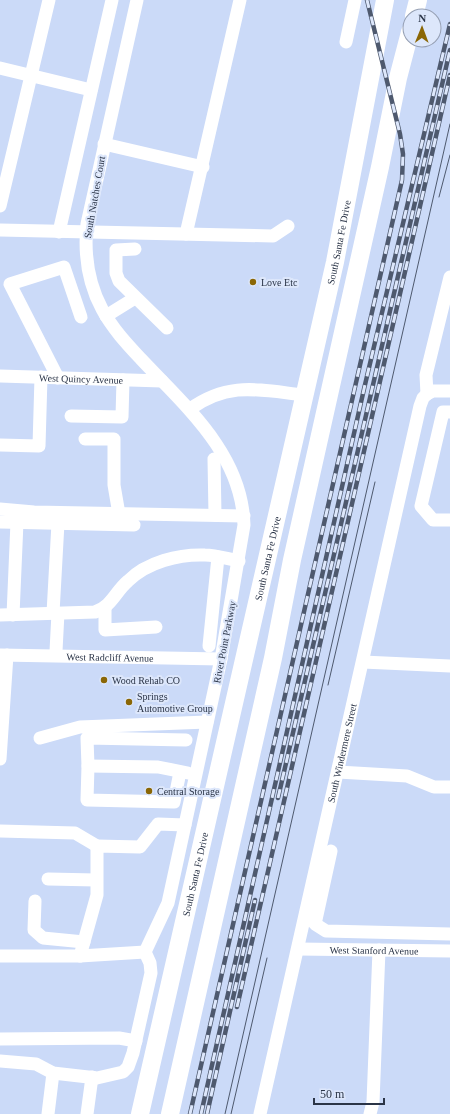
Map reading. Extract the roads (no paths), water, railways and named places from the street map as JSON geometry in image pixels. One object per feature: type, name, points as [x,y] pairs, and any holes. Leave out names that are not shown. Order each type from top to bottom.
[{"type":"highway","name":"South Santa Fe Drive","points":[[140,1114],[343,226],[385,0]]},
{"type":"highway","points":[[170,1114],[273,658],[292,560],[406,48]]},
{"type":"street","points":[[0,206],[48,0]]},
{"type":"street","points":[[59,232],[112,0]]},
{"type":"street","name":"South Natches Court","points":[[137,0],[104,144],[86,232],[86,252],[90,278],[95,293],[106,316],[115,330],[190,409]]},
{"type":"street","points":[[186,234],[203,167],[240,0]]},
{"type":"street","points":[[346,42],[355,0]]},
{"type":"street","points":[[0,68],[91,90]]},
{"type":"street","points":[[104,144],[203,167]]},
{"type":"street","points":[[0,230],[273,236],[288,226]]},
{"type":"street","points":[[135,249],[116,250],[116,273],[119,281],[167,328]]},
{"type":"street","points":[[58,378],[10,284],[64,267],[81,317]]},
{"type":"street","points":[[450,277],[446,312],[426,375],[427,394],[450,391]]},
{"type":"street","points":[[106,316],[135,298]]},
{"type":"street","name":"West Quincy Avenue","points":[[0,376],[162,381]]},
{"type":"street","points":[[0,445],[39,446],[41,378]]},
{"type":"street","points":[[71,416],[122,418],[123,380]]},
{"type":"street","points":[[190,409],[211,396],[234,390],[260,390],[304,395]]},
{"type":"street","name":"South Windermere Street","points":[[260,1114],[420,406],[423,398],[427,394]]},
{"type":"street","name":"River Point Parkway","points":[[145,952],[168,903],[221,659],[244,536],[244,516],[239,488],[232,470],[212,438],[190,409]]},
{"type":"street","points":[[450,412],[443,412],[422,506],[433,520],[450,520]]},
{"type":"street","points":[[85,438],[114,439],[114,485],[119,514]]},
{"type":"street","points":[[214,459],[215,515]]},
{"type":"street","points":[[0,509],[34,512],[244,516]]},
{"type":"street","points":[[0,522],[134,525]]},
{"type":"street","points":[[17,522],[6,615],[95,612],[105,608],[112,602],[117,591],[129,579],[159,562],[186,556],[206,555],[239,561]]},
{"type":"street","points":[[56,651],[55,613],[58,523]]},
{"type":"street","points":[[209,646],[218,557]]},
{"type":"street","points":[[105,608],[105,630],[156,627]]},
{"type":"street","points":[[0,759],[3,655]]},
{"type":"street","name":"West Radcliff Avenue","points":[[3,655],[221,659]]},
{"type":"street","points":[[363,662],[450,666]]},
{"type":"street","points":[[40,738],[80,727],[207,722]]},
{"type":"street","points":[[180,772],[174,802],[87,800],[87,738],[186,740]]},
{"type":"street","points":[[88,766],[158,767],[196,775]]},
{"type":"street","points":[[338,772],[407,776],[434,787],[450,787]]},
{"type":"street","points":[[0,831],[75,833],[97,846],[140,847],[158,824],[185,825]]},
{"type":"street","points":[[80,956],[97,895],[97,846]]},
{"type":"street","points":[[331,851],[315,924],[326,931],[450,934]]},
{"type":"street","points":[[48,879],[96,880]]},
{"type":"street","points":[[35,901],[34,930],[43,938],[84,942]]},
{"type":"street","name":"West Stanford Avenue","points":[[298,949],[450,951]]},
{"type":"street","points":[[370,1114],[373,1102],[379,950]]},
{"type":"street","points":[[0,956],[80,956],[145,952],[150,963],[151,973],[136,1041],[128,1066],[123,1072],[111,1076],[92,1077],[53,1073],[36,1064],[0,1061]]},
{"type":"street","points":[[0,1039],[119,1038],[136,1041]]},
{"type":"street","points":[[48,1114],[53,1073]]},
{"type":"street","points":[[87,1114],[92,1077]]},
{"type":"tram line","points":[[225,1114],[450,124]]},
{"type":"tram line","points":[[439,197],[450,155]]},
{"type":"tram line","points":[[328,685],[375,482]]},
{"type":"tram line","points":[[231,1114],[267,958]]},
{"type":"railway","points":[[190,1114],[402,180],[403,154],[400,134],[367,0]]},
{"type":"railway","points":[[201,1114],[364,389],[450,24]]},
{"type":"railway","points":[[278,798],[450,50]]},
{"type":"railway","points":[[237,1007],[450,75]]},
{"type":"railway","points":[[207,1114],[255,900]]},
{"type":"place","name":"Love Etc","points":[[253,282]]},
{"type":"place","name":"Wood Rehab CO","points":[[104,680]]},
{"type":"place","name":"Springs Automotive Group","points":[[129,702]]},
{"type":"place","name":"Central Storage","points":[[149,791]]}]
